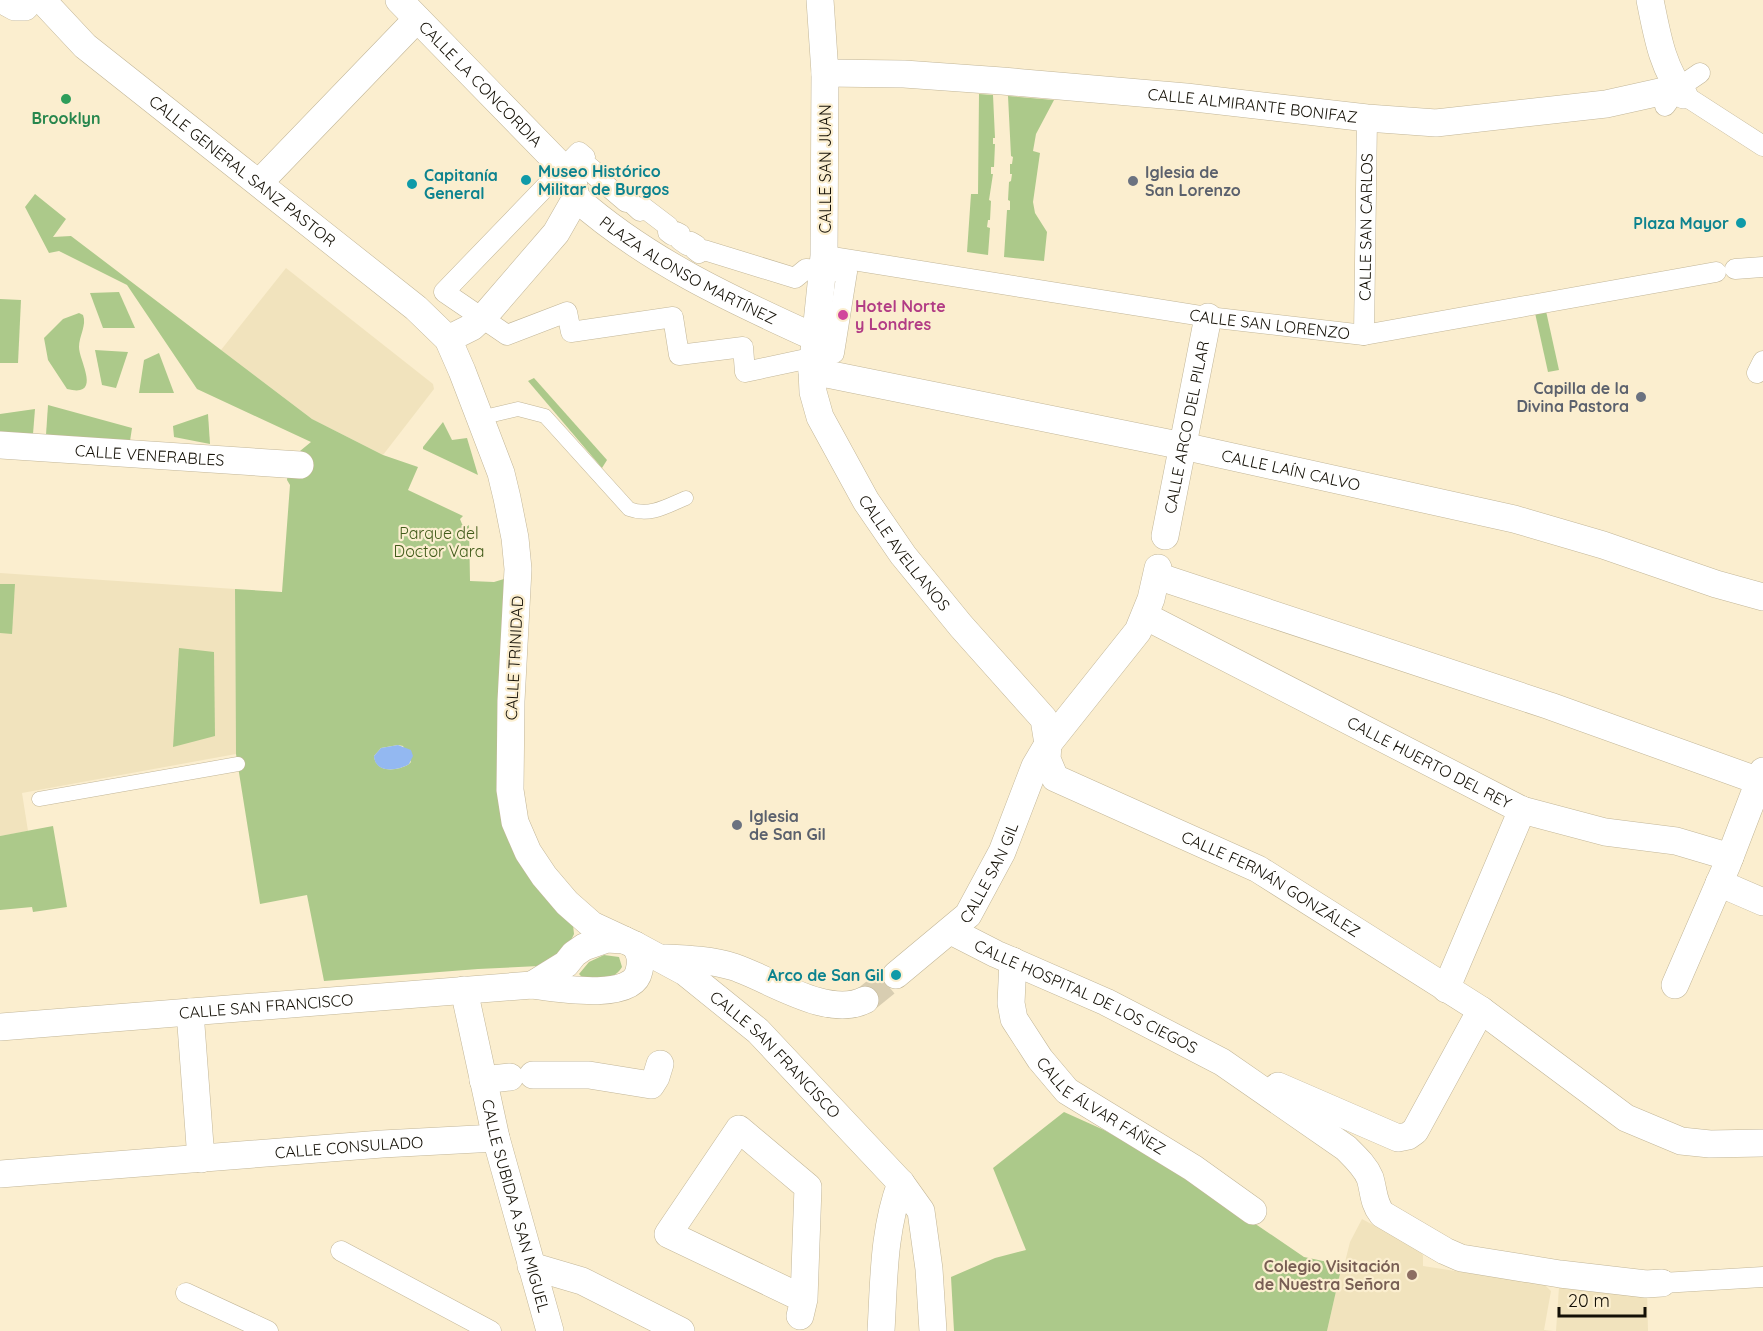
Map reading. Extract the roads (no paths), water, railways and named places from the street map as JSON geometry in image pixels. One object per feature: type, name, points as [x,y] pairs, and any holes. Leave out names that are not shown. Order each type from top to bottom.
[{"type":"street","points":[[2,0],[15,7],[25,7],[31,0]]},
{"type":"street","name":"CALLE GENERAL SANZ PASTOR","points":[[42,0],[85,46],[416,308],[448,339]]},
{"type":"street","name":"CALLE SAN JUAN","points":[[813,355],[824,263],[825,73],[820,0]]},
{"type":"street","points":[[1650,0],[1660,51],[1682,91],[1763,146]]},
{"type":"street","points":[[259,183],[408,9]]},
{"type":"street","name":"CALLE LA CONCORDIA","points":[[408,9],[564,169],[573,181],[576,198]]},
{"type":"street","name":"CALLE ALMIRANTE BONIFAZ","points":[[825,73],[904,74],[1013,82],[1436,123],[1554,111],[1682,91]]},
{"type":"street","name":"CALLE SAN CARLOS","points":[[1364,335],[1367,118]]},
{"type":"street","name":"PLAZA ALONSO MARTÍNEZ","points":[[813,355],[745,372],[743,347],[679,355],[673,317],[571,332],[567,312],[507,335],[444,292],[579,153],[585,157],[581,160],[594,171],[592,173],[626,202],[628,200],[640,211],[643,207],[668,226],[668,232],[672,235],[676,232],[680,234],[680,240],[687,245],[691,242],[696,245],[695,250],[699,253],[704,250],[795,278],[806,268],[824,263]]},
{"type":"street","points":[[448,339],[472,327],[482,318],[556,233],[576,198]]},
{"type":"street","name":"PLAZA ALONSO MARTÍNEZ","points":[[576,198],[603,222],[655,258],[731,299],[813,355]]},
{"type":"street","name":"CALLE SAN LORENZO","points":[[824,263],[992,281],[1208,317],[1364,335],[1725,271],[1763,267]]},
{"type":"street","name":"CALLE ARCO DEL PILAR","points":[[1165,536],[1208,317]]},
{"type":"street","name":"CALLE TRINIDAD","points":[[448,339],[480,418],[505,490],[515,538],[518,569],[509,764],[515,822],[528,852],[544,876],[567,903],[592,925],[629,942]]},
{"type":"street","name":"CALLE LAÍN CALVO","points":[[813,355],[1183,446],[1514,519],[1763,597]]},
{"type":"street","name":"CALLE AVELLANOS","points":[[813,355],[813,392],[820,417],[866,501],[903,555],[961,626],[1044,719],[1047,744]]},
{"type":"street","name":"CALLE VENERABLES","points":[[0,445],[300,465]]},
{"type":"street","points":[[1047,744],[1138,631],[1145,616],[1158,572],[1761,776],[1719,884],[1675,985]]},
{"type":"street","name":"CALLE HUERTO DEL REY","points":[[1145,616],[1522,810],[1605,832],[1676,841],[1730,857]]},
{"type":"street","name":"CALLE SAN GIL","points":[[896,975],[968,915],[1002,852],[1035,766],[1047,744]]},
{"type":"street","name":"CALLE FERNÁN GONZÁLEZ","points":[[1047,744],[1047,759],[1055,778],[1258,869],[1446,989],[1481,1010],[1515,1024],[1649,1129],[1681,1142],[1763,1143]]},
{"type":"street","points":[[1446,989],[1522,810]]},
{"type":"street","points":[[1719,884],[1763,902]]},
{"type":"street","name":"CALLE HOSPITAL DE LOS CIEGOS","points":[[951,931],[1106,1002],[1222,1062],[1398,1138],[1408,1136],[1415,1131],[1481,1010]]},
{"type":"street","name":"CALLE SAN FRANCISCO","points":[[532,985],[566,964],[584,947],[607,939],[629,942],[685,972],[758,1031],[901,1183],[921,1211],[929,1269],[933,1331]]},
{"type":"street","name":"CALLE SAN FRANCISCO","points":[[0,1027],[532,985],[572,990],[617,990],[629,985],[638,977],[640,955],[629,942]]},
{"type":"street","points":[[658,957],[713,962],[733,967],[826,1004],[844,1007],[865,1000]]},
{"type":"street","name":"CALLE ÁLVAR FÁÑEZ","points":[[1013,961],[1011,1003],[1014,1019],[1040,1059],[1067,1091],[1193,1168],[1253,1211]]},
{"type":"street","name":"CALLE SUBIDA A SAN MIGUEL","points":[[465,990],[506,1078],[496,1137],[550,1331]]},
{"type":"street","points":[[190,1012],[201,1159]]},
{"type":"street","name":"CALLE HOSPITAL DE LOS CIEGOS","points":[[1222,1062],[1346,1148],[1360,1162],[1370,1178],[1377,1208],[1383,1214],[1445,1251],[1461,1258],[1560,1274],[1646,1284],[1662,1283]]},
{"type":"street","points":[[506,1078],[589,1075],[651,1085],[660,1064]]},
{"type":"street","points":[[739,1129],[808,1187],[802,1307],[668,1234],[739,1129]]},
{"type":"street","name":"CALLE CONSULADO","points":[[0,1174],[496,1137]]},
{"type":"street","points":[[881,1331],[887,1233],[901,1183]]},
{"type":"street","points":[[341,1251],[491,1331]]},
{"type":"street","points":[[531,1266],[582,1281],[681,1331]]},
{"type":"street","points":[[1662,1283],[1763,1277]]},
{"type":"street","points":[[186,1293],[268,1331]]},
{"type":"lane","points":[[480,418],[518,409],[545,416],[629,509],[651,512],[686,498]]},
{"type":"lane","points":[[39,799],[238,764]]},
{"type":"water","points":[[398,745],[411,750],[413,756],[409,764],[393,769],[378,766],[374,756],[381,748]]},
{"type":"tunnel","points":[[865,1000],[896,975]]},
{"type":"place","name":"Brooklyn","points":[[66,99]]},
{"type":"place","name":"Museo Histórico Militar de Burgos","points":[[526,180]]},
{"type":"place","name":"Iglesia de San Lorenzo","points":[[1133,181]]},
{"type":"place","name":"Capitanía General","points":[[412,184]]},
{"type":"place","name":"Plaza Mayor","points":[[1741,223]]},
{"type":"place","name":"Hotel Norte y Londres","points":[[843,315]]},
{"type":"place","name":"Capilla de la Divina Pastora","points":[[1641,397]]},
{"type":"place","name":"Iglesia de San Gil","points":[[737,825]]},
{"type":"place","name":"Arco de San Gil","points":[[896,975]]},
{"type":"place","name":"Colegio Visitación de Nuestra Señora","points":[[1412,1275]]},
{"type":"park label","name":"Parque del Doctor Vara","points":[[439,542]]}]
